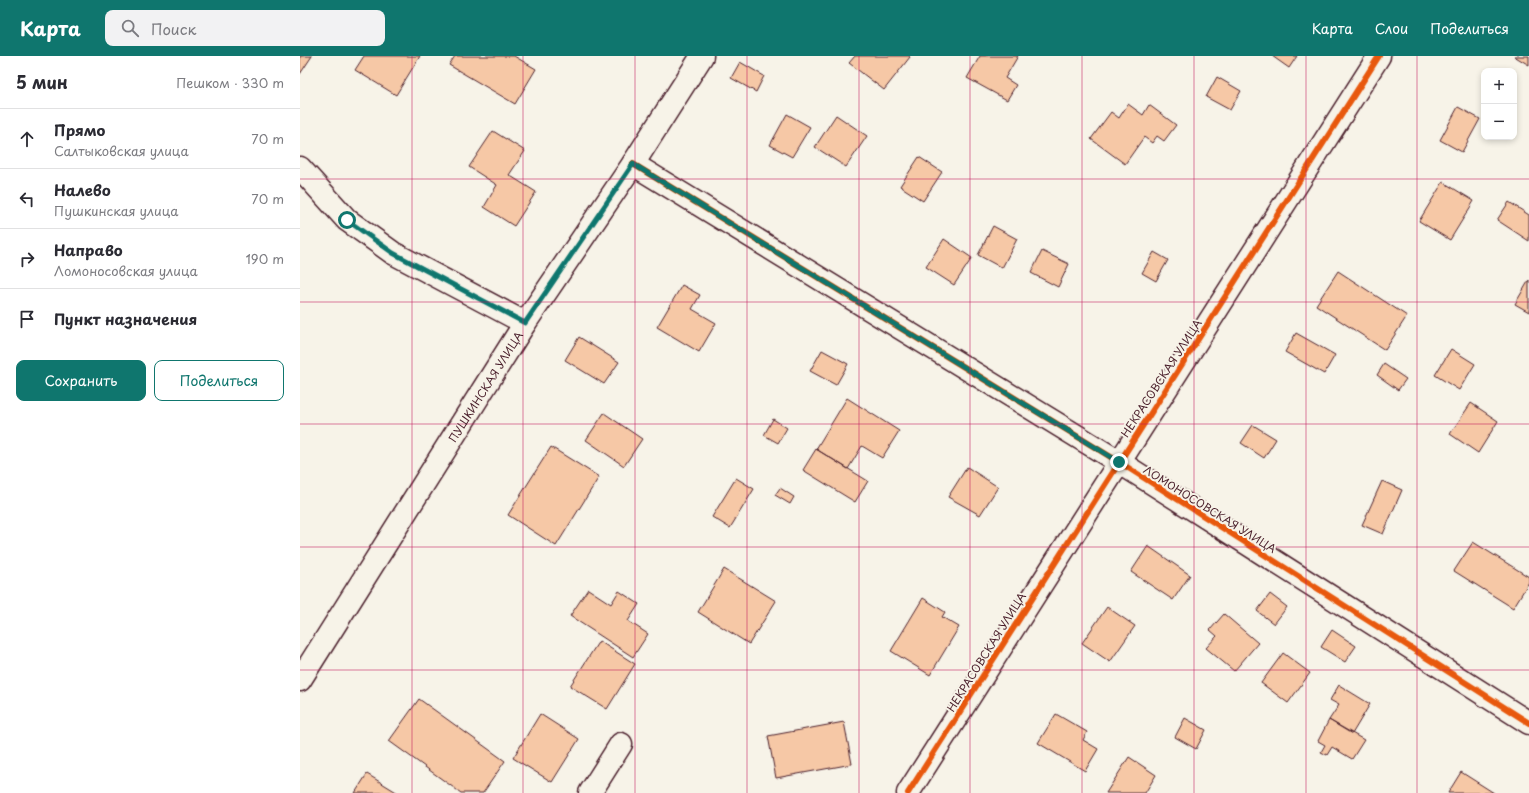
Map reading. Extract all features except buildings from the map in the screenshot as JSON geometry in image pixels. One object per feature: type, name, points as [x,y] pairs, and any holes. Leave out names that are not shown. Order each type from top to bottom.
[{"type":"street","name":"ПУШКИНСКАЯ УЛИЦА","points":[[300,680],[525,323],[633,164],[702,56]]},
{"type":"street","name":"НЕКРАСОВСКАЯ УЛИЦА","points":[[908,793],[1379,56]]},
{"type":"street","name":"ЛОМОНОСОВСКАЯ УЛИЦА","points":[[633,164],[1119,462],[1529,723]]},
{"type":"street","points":[[300,168],[347,220],[393,253],[525,323]]},
{"type":"street","points":[[590,793],[621,744]]},
{"type":"cycle path","points":[[908,793],[1379,56]]},
{"type":"cycle path","points":[[633,164],[1119,462],[1529,723]]},
{"type":"route","points":[[347,220],[393,253],[525,323],[633,164],[1119,462]]}]
